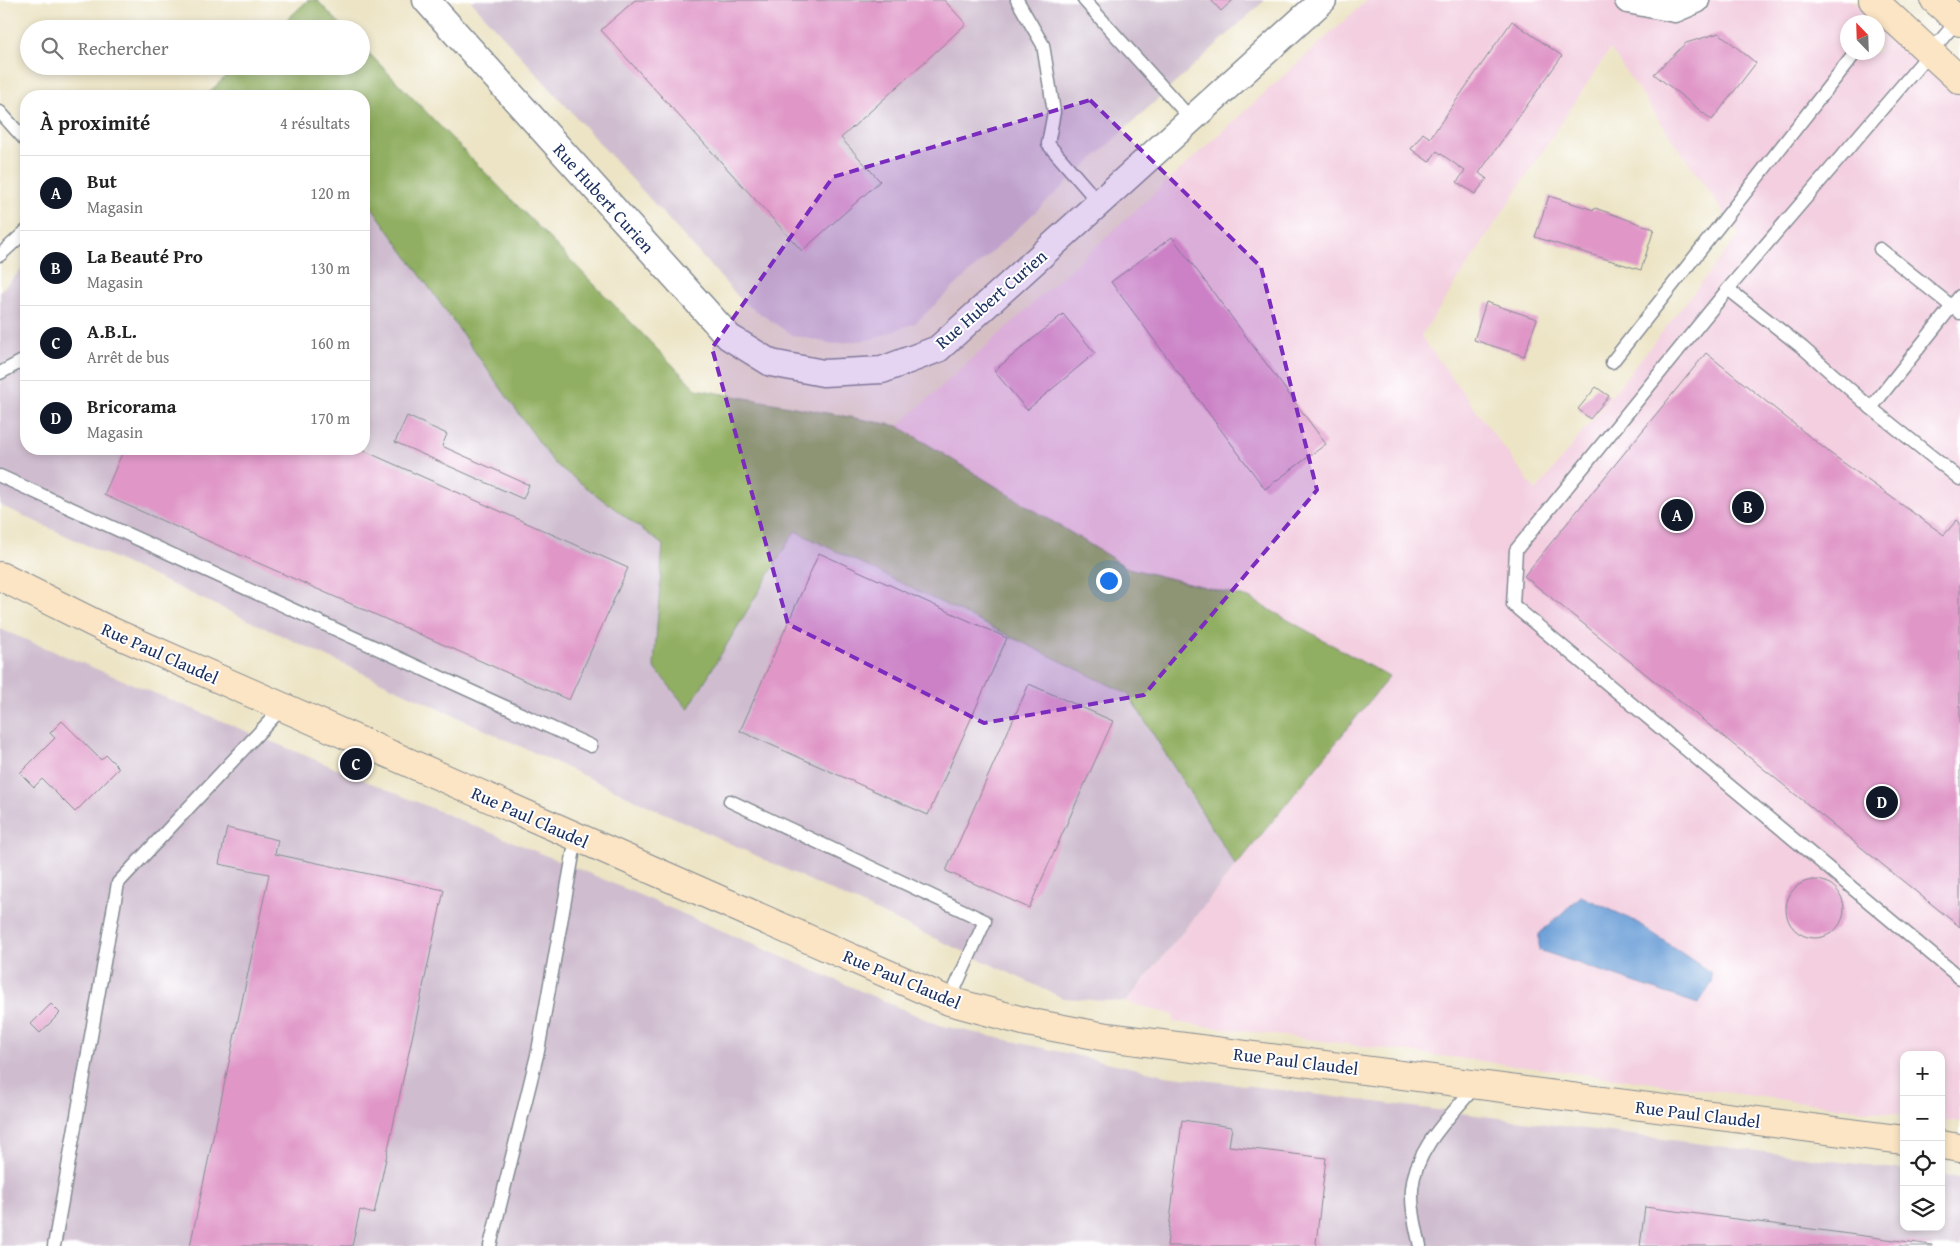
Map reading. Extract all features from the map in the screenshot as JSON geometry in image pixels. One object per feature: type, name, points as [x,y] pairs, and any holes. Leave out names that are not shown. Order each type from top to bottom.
[{"type":"street","name":"Rue Hubert Curien","points":[[426,0],[729,337],[770,363],[824,373],[882,370],[938,349],[1323,0]]},
{"type":"street","points":[[1628,0],[1675,9],[1696,0]]},
{"type":"street","points":[[1935,0],[1959,21]]},
{"type":"street","points":[[1879,13],[1960,80]]},
{"type":"street","name":"Rue Paul Claudel","points":[[0,576],[106,629],[949,1001],[1027,1022],[1100,1036],[1900,1139]]},
{"type":"street","points":[[1945,1146],[1960,1148]]},
{"type":"lane","points":[[1017,0],[1043,46],[1054,112],[1048,144],[1099,204]]},
{"type":"lane","points":[[1084,0],[1192,120]]},
{"type":"lane","points":[[1959,21],[1928,53],[1728,289],[1516,550],[1513,605],[1960,978]]},
{"type":"lane","points":[[1612,362],[1850,60]]},
{"type":"lane","points":[[0,112],[20,134]]},
{"type":"lane","points":[[0,255],[20,237]]},
{"type":"lane","points":[[1872,408],[1957,305],[1880,249]]},
{"type":"lane","points":[[1728,289],[1803,348],[1872,408],[1960,479]]},
{"type":"lane","points":[[0,374],[20,362]]},
{"type":"lane","points":[[0,476],[591,746]]},
{"type":"lane","points":[[54,1246],[118,883],[283,708]]},
{"type":"lane","points":[[730,801],[985,921],[949,1001]]},
{"type":"lane","points":[[490,1246],[538,1051],[576,838]]},
{"type":"lane","points":[[1420,1246],[1414,1222],[1412,1188],[1419,1162],[1430,1142],[1476,1085]]},
{"type":"highlighted area","points":[[1090,100],[1261,267],[1317,490],[1144,695],[984,723],[788,624],[712,348],[833,177]]},
{"type":"shaded area","points":[[470,0],[1265,0],[915,323],[873,339],[833,344],[792,335],[743,302]]},
{"type":"shaded area","points":[[1367,0],[1850,0],[1866,8],[1874,15],[1840,15],[1840,60],[1885,60],[1885,25],[1960,94],[1960,1122],[1945,1120],[1945,1051],[1900,1051],[1900,1114],[1173,1022],[1174,1015],[1126,1002],[1389,677],[1249,598],[1128,568],[898,426]],"holes":[[[1610,49],[1739,235],[1536,491],[1421,336]]]},
{"type":"shaded area","points":[[370,204],[554,463],[663,545],[654,667],[688,709],[795,531],[1128,694],[1236,866],[1126,1002],[1063,998],[0,505],[0,291],[20,271],[20,455],[370,455]]},
{"type":"shaded area","points":[[0,629],[605,880],[939,1025],[1165,1075],[1900,1169],[1900,1231],[1945,1231],[1945,1176],[1960,1178],[1960,1246],[0,1246]]},
{"type":"green space","points":[[308,0],[317,0],[336,20],[287,20]]},
{"type":"green space","points":[[370,54],[696,389],[898,426],[1128,568],[1249,598],[1389,677],[1236,866],[1128,694],[795,531],[688,709],[654,667],[663,545],[554,463],[370,204],[370,90],[211,90],[227,75],[370,75]]},
{"type":"water","points":[[1581,896],[1635,921],[1711,973],[1712,983],[1698,1004],[1539,950],[1539,934]]},
{"type":"building","points":[[635,0],[944,0],[966,24],[841,138],[880,181],[802,251],[601,30]]},
{"type":"building","points":[[1211,0],[1233,0],[1221,11]]},
{"type":"building","points":[[1512,21],[1562,56],[1479,173],[1487,179],[1475,194],[1457,182],[1465,171],[1437,151],[1429,162],[1411,149],[1423,133],[1430,138]]},
{"type":"building","points":[[1719,33],[1756,63],[1712,120],[1654,74],[1686,43]]},
{"type":"building","points":[[1549,196],[1594,210],[1595,208],[1654,229],[1641,270],[1535,237]]},
{"type":"building","points":[[1172,237],[1326,444],[1265,489],[1111,282]]},
{"type":"building","points":[[1486,302],[1537,319],[1524,356],[1474,340]]},
{"type":"building","points":[[1063,314],[1095,353],[1027,410],[994,371]]},
{"type":"building","points":[[1706,353],[1830,453],[1944,535],[1957,520],[1960,523],[1960,927],[1524,576]]},
{"type":"building","points":[[1596,387],[1609,396],[1590,419],[1578,409]]},
{"type":"building","points":[[407,416],[447,434],[442,446],[529,485],[523,499],[395,442]]},
{"type":"building","points":[[370,453],[628,568],[569,700],[104,495],[121,455],[370,455]]},
{"type":"building","points":[[819,553],[1007,638],[928,815],[740,731]]},
{"type":"building","points":[[1029,684],[1113,721],[1029,908],[946,871]]},
{"type":"building","points":[[62,721],[101,760],[106,755],[119,768],[75,812],[42,779],[34,787],[20,773],[55,738],[50,733]]},
{"type":"building","points":[[227,828],[278,840],[275,854],[444,890],[374,1214],[360,1210],[352,1246],[190,1246],[269,874],[219,864]]},
{"type":"building","points":[[1815,880],[1826,882],[1839,893],[1844,909],[1842,920],[1831,933],[1815,938],[1804,936],[1791,925],[1786,909],[1788,898],[1799,885]]},
{"type":"building","points":[[51,1004],[60,1013],[40,1033],[31,1024]]},
{"type":"building","points":[[1182,1120],[1232,1127],[1229,1146],[1326,1158],[1316,1243],[1318,1246],[1167,1246]]},
{"type":"building","points":[[1645,1207],[1932,1245],[1932,1246],[1640,1246]]},
{"type":"place","name":"La Beauté Pro","points":[[1748,507]]},
{"type":"place","name":"But","points":[[1677,515]]},
{"type":"place","name":"A.B.L.","points":[[356,764]]},
{"type":"place","name":"Bricorama","points":[[1882,802]]}]
